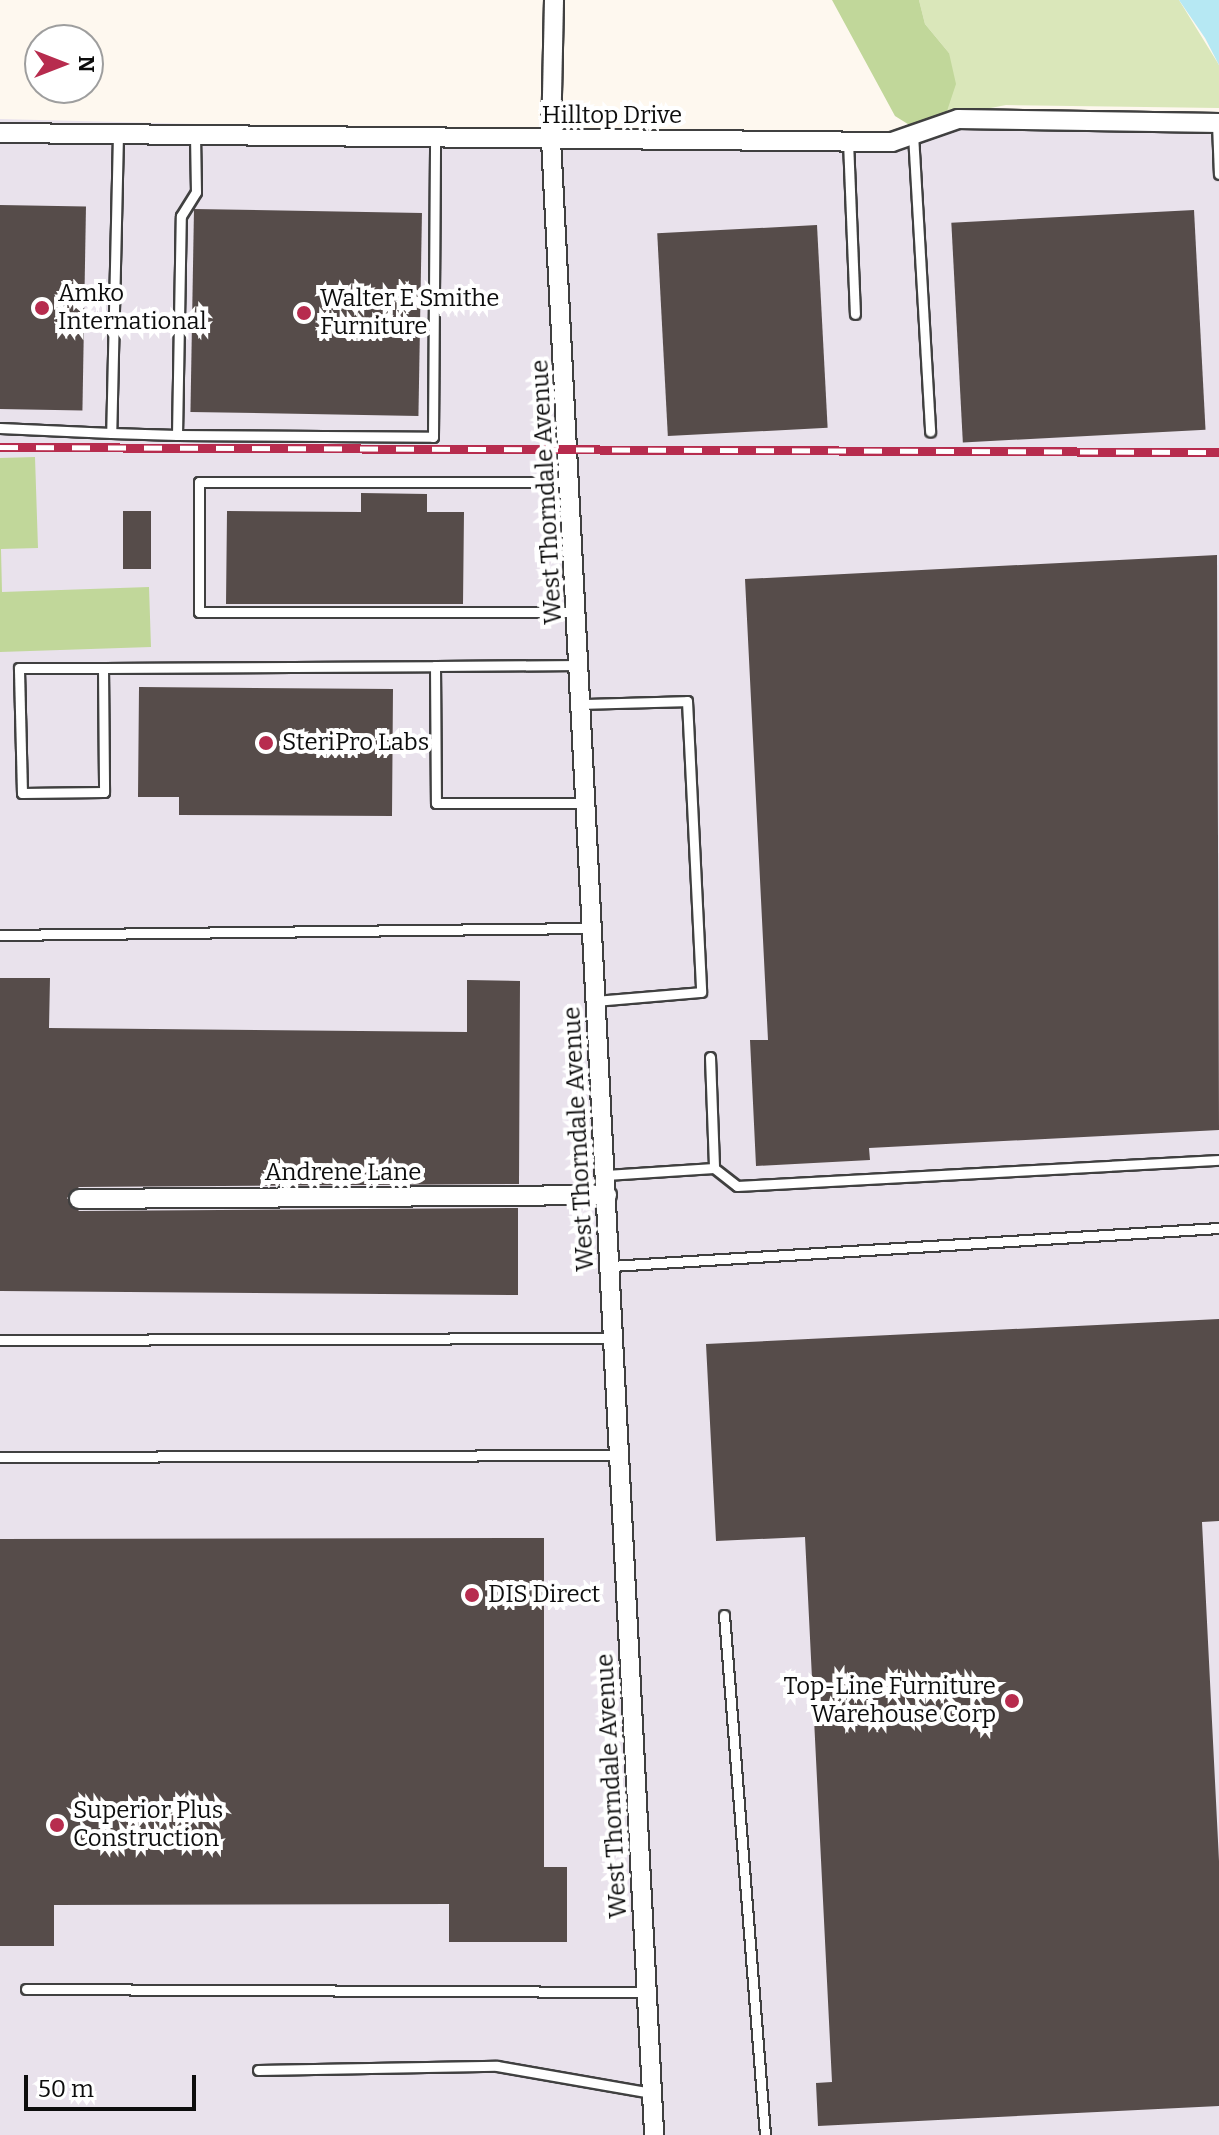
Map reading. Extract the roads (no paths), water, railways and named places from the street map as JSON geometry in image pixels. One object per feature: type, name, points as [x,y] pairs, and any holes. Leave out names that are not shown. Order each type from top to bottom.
[{"type":"street","name":"West Thorndale Avenue","points":[[554,0],[551,140],[572,482],[654,2135]]},
{"type":"street","name":"Hilltop Drive","points":[[0,133],[892,142],[958,119],[1003,117],[1218,123]]},
{"type":"street","name":"Andrene Lane","points":[[79,1199],[607,1195]]},
{"type":"lane","points":[[1218,123],[1219,174]]},
{"type":"lane","points":[[111,433],[118,134]]},
{"type":"lane","points":[[913,134],[930,432]]},
{"type":"lane","points":[[177,435],[181,216],[196,192],[195,136]]},
{"type":"lane","points":[[0,428],[177,435],[433,437],[435,139]]},
{"type":"lane","points":[[848,141],[855,314]]},
{"type":"lane","points":[[572,482],[199,482],[199,612],[577,612]]},
{"type":"lane","points":[[103,668],[104,792],[22,793],[19,668],[580,665]]},
{"type":"lane","points":[[435,666],[436,803],[586,803]]},
{"type":"lane","points":[[582,704],[687,701],[701,992],[596,1001]]},
{"type":"lane","points":[[0,935],[592,928]]},
{"type":"lane","points":[[710,1057],[714,1168]]},
{"type":"lane","points":[[606,1175],[714,1168],[737,1186],[1219,1160]]},
{"type":"lane","points":[[611,1266],[1219,1228]]},
{"type":"lane","points":[[0,1340],[614,1338]]},
{"type":"lane","points":[[0,1457],[620,1455]]},
{"type":"lane","points":[[724,1615],[765,2135]]},
{"type":"lane","points":[[26,1989],[647,1992]]},
{"type":"lane","points":[[258,2070],[497,2066],[652,2093]]},
{"type":"water","points":[[1179,0],[1219,0],[1219,65],[1205,38]]},
{"type":"railway","points":[[0,447],[1219,452]]},
{"type":"place","name":"Amko International","points":[[42,308]]},
{"type":"place","name":"Walter E Smithe Furniture","points":[[304,313]]},
{"type":"place","name":"SteriPro Labs","points":[[266,743]]},
{"type":"place","name":"DIS Direct","points":[[472,1595]]},
{"type":"place","name":"Top-Line Furniture Warehouse Corp","points":[[1012,1701]]},
{"type":"place","name":"Superior Plus Construction","points":[[57,1825]]}]
